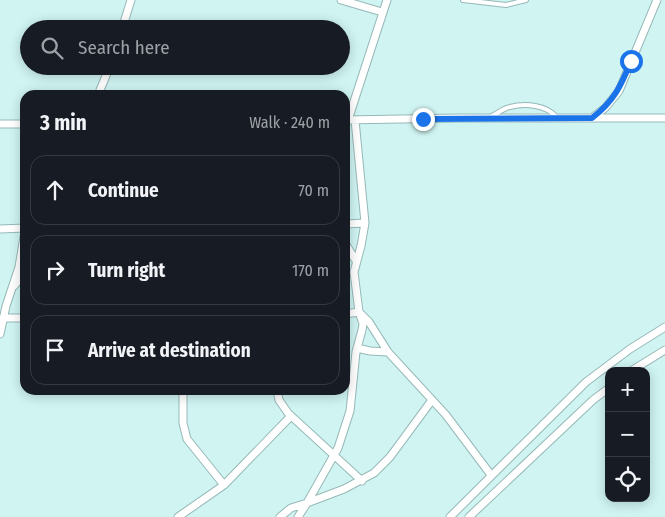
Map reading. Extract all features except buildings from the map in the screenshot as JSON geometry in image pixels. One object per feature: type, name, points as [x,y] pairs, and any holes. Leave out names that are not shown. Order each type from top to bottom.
[{"type":"street","points":[[125,20],[131,0]]},
{"type":"street","points":[[341,0],[382,12]]},
{"type":"street","points":[[350,117],[386,0]]},
{"type":"street","points":[[592,118],[605,108],[619,91],[657,0]]},
{"type":"street","points":[[100,90],[106,75]]},
{"type":"street","points":[[350,120],[556,117],[665,118]]},
{"type":"street","points":[[0,124],[20,124]]},
{"type":"street","points":[[298,517],[338,448],[350,411],[357,348],[363,324],[359,312],[354,276],[365,223],[350,126]]},
{"type":"street","points":[[350,224],[365,223]]},
{"type":"street","points":[[0,229],[20,229]]},
{"type":"street","points":[[350,251],[356,261]]},
{"type":"street","points":[[0,334],[20,258]]},
{"type":"street","points":[[13,286],[20,278]]},
{"type":"street","points":[[350,313],[359,312]]},
{"type":"street","points":[[359,312],[369,322],[388,352],[446,415],[491,475]]},
{"type":"street","points":[[4,318],[20,318]]},
{"type":"street","points":[[450,517],[586,382],[630,349],[665,327]]},
{"type":"street","points":[[357,348],[388,352]]},
{"type":"street","points":[[637,367],[665,350]]},
{"type":"street","points":[[469,517],[593,400],[605,391]]},
{"type":"street","points":[[183,395],[183,423],[187,439],[224,485]]},
{"type":"street","points":[[278,395],[281,405],[291,416],[362,481]]},
{"type":"street","points":[[280,517],[291,508],[362,481],[374,473],[390,457],[432,400]]},
{"type":"street","points":[[178,517],[224,485],[291,416]]},
{"type":"lane","points":[[463,0],[506,5],[526,0]]},
{"type":"lane","points":[[489,118],[508,107],[520,106],[547,109],[556,117]]},
{"type":"route","points":[[423,119],[592,118],[605,108],[619,91],[631,61]]}]
